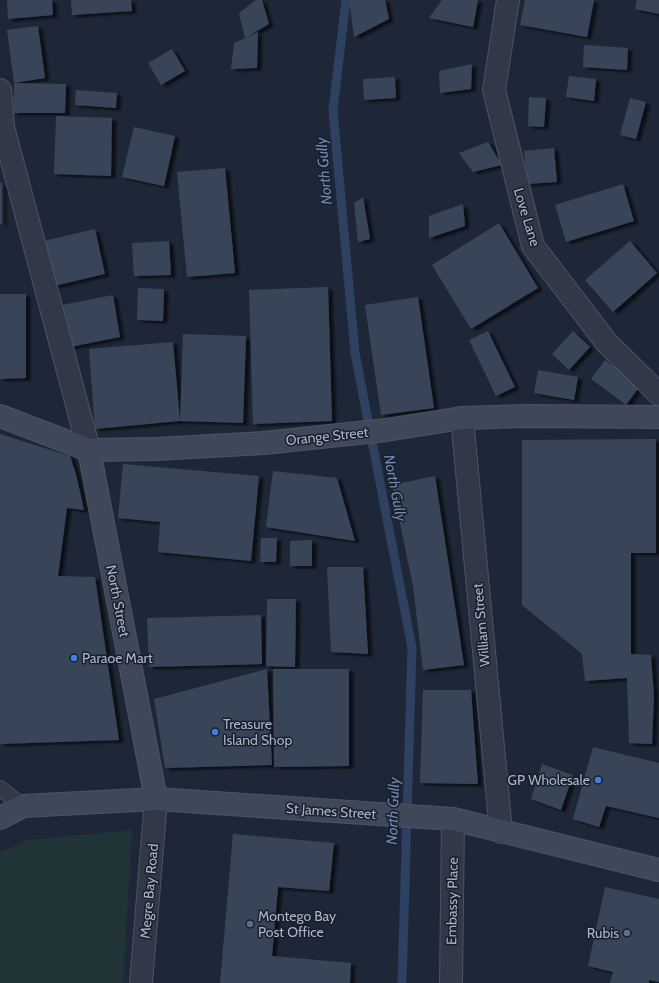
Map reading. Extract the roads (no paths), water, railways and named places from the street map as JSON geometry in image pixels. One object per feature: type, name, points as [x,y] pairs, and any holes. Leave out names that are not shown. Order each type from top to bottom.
[{"type":"street","name":"Love Lane","points":[[508,0],[494,90],[533,246],[607,343],[659,394]]},
{"type":"street","points":[[0,90],[3,127],[89,450]]},
{"type":"street","name":"Orange Street","points":[[0,416],[89,450],[155,449],[264,443],[386,430],[462,418],[527,416],[659,417]]},
{"type":"street","name":"William Street","points":[[462,418],[501,832]]},
{"type":"street","name":"North Street","points":[[89,450],[156,799]]},
{"type":"street","name":"St James Street","points":[[0,818],[23,806],[156,799],[385,814],[453,820],[659,870]]},
{"type":"street","name":"Megre Bay Road","points":[[141,983],[156,799]]},
{"type":"street","name":"Embassy Place","points":[[451,983],[453,820]]},
{"type":"lane","points":[[0,788],[23,806]]},
{"type":"waterway","name":"North Gully","points":[[346,0],[333,110],[355,353],[412,648],[402,983]]},
{"type":"place","name":"Paraoe Mart","points":[[74,658]]},
{"type":"place","name":"Treasure Island Shop","points":[[215,732]]},
{"type":"place","name":"GP Wholesale","points":[[598,780]]},
{"type":"place","name":"Montego Bay Post Office","points":[[250,924]]},
{"type":"place","name":"Rubis","points":[[627,933]]}]
